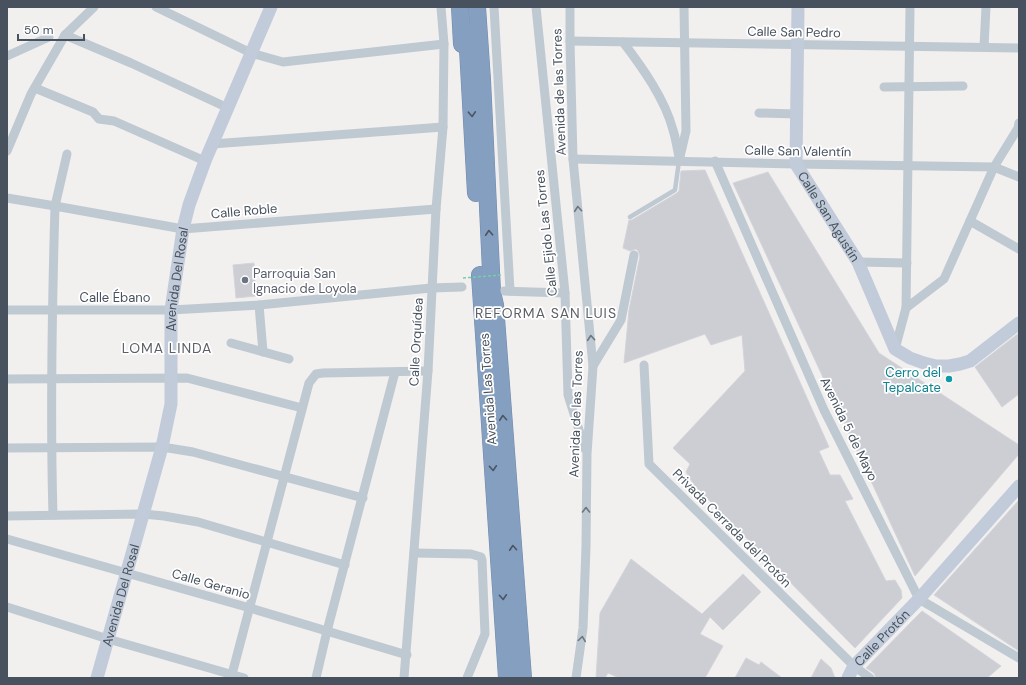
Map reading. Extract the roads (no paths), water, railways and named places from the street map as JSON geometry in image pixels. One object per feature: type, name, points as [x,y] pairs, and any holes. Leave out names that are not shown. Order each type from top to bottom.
[{"type":"highway","points":[[460,7],[463,51],[476,78]]},
{"type":"highway","points":[[465,7],[472,25],[476,78]]},
{"type":"highway","points":[[472,25],[477,7]]},
{"type":"highway","points":[[476,78],[487,43],[485,7]]},
{"type":"highway","name":"Avenida Las Torres","points":[[476,78],[492,292],[495,305],[523,678]]},
{"type":"highway","name":"Avenida Las Torres","points":[[476,78],[480,286],[508,678]]},
{"type":"highway","points":[[520,643],[532,664],[533,678]]},
{"type":"street","points":[[7,151],[35,88],[65,36],[94,7]]},
{"type":"street","points":[[156,7],[251,53],[283,62],[444,44]]},
{"type":"street","name":"Avenida Del Rosal","points":[[97,678],[162,447],[171,404],[171,310],[183,229],[189,205],[212,144],[271,7]]},
{"type":"street","name":"Calle Orquídea","points":[[404,678],[428,371],[436,209],[443,127],[444,44],[441,7]]},
{"type":"street","points":[[494,7],[507,291],[565,293]]},
{"type":"street","name":"Calle Ejido Las Torres","points":[[536,7],[565,293],[568,395],[587,454]]},
{"type":"street","name":"Avenida de las Torres","points":[[570,7],[573,159],[593,366],[587,454],[583,628],[576,678]]},
{"type":"street","points":[[679,161],[686,131],[684,7]]},
{"type":"street","name":"Calle San Agustín","points":[[798,7],[796,164],[858,262],[895,348]]},
{"type":"street","points":[[910,7],[908,263],[906,308],[895,348],[910,358],[936,366],[960,364],[970,360],[1019,323]]},
{"type":"street","points":[[984,47],[986,7]]},
{"type":"street","points":[[65,36],[131,63],[228,108]]},
{"type":"street","points":[[7,56],[50,37]]},
{"type":"street","name":"Calle San Pedro","points":[[570,41],[1019,48]]},
{"type":"street","points":[[623,42],[644,70],[660,98],[673,129],[679,161]]},
{"type":"street","points":[[884,87],[963,86]]},
{"type":"street","points":[[35,88],[93,112],[99,119],[114,121],[205,161]]},
{"type":"street","points":[[759,113],[797,114]]},
{"type":"street","points":[[906,308],[944,279],[994,167],[1018,128],[1019,123]]},
{"type":"street","points":[[212,144],[443,127]]},
{"type":"street","points":[[54,515],[51,447],[51,378],[55,206],[67,154]]},
{"type":"street","name":"Calle San Valentín","points":[[573,159],[994,167],[1019,177]]},
{"type":"street","name":"Avenida 5 de Mayo","points":[[715,161],[824,410],[919,599]]},
{"type":"street","name":"Calle Roble","points":[[7,198],[183,229],[436,209]]},
{"type":"street","points":[[970,221],[1019,249]]},
{"type":"street","points":[[593,366],[621,320],[634,255]]},
{"type":"street","points":[[858,262],[908,263]]},
{"type":"street","name":"Calle Ébano","points":[[7,310],[171,310],[259,305],[432,288],[463,282]]},
{"type":"street","points":[[259,305],[264,352]]},
{"type":"street","points":[[231,343],[289,359]]},
{"type":"street","name":"Privada Cerrada del Protón","points":[[644,365],[649,464],[854,666],[870,678]]},
{"type":"street","points":[[232,676],[309,383],[316,374],[323,373],[428,371]]},
{"type":"street","points":[[316,678],[395,372]]},
{"type":"street","points":[[7,379],[187,378],[302,408]]},
{"type":"street","points":[[7,448],[162,447],[193,452],[363,498]]},
{"type":"street","name":"Calle Protón","points":[[848,678],[854,666],[919,599],[1019,486]]},
{"type":"street","points":[[7,516],[143,514],[189,520],[345,565]]},
{"type":"street","name":"Calle Geranio","points":[[7,539],[250,608],[407,655]]},
{"type":"street","points":[[414,553],[471,554],[481,557],[485,634],[467,678]]},
{"type":"street","points":[[919,599],[1019,658]]},
{"type":"street","points":[[7,607],[108,639],[232,676],[244,678]]},
{"type":"lane","points":[[630,217],[675,190],[679,161]]},
{"type":"place","name":"Parroquia San Ignacio de Loyola","points":[[245,280]]},
{"type":"place","name":"Cerro del Tepalcate","points":[[949,379]]},
{"type":"district","name":"REFORMA SAN LUIS","points":[[546,313]]},
{"type":"district","name":"LOMA LINDA","points":[[167,348]]}]
